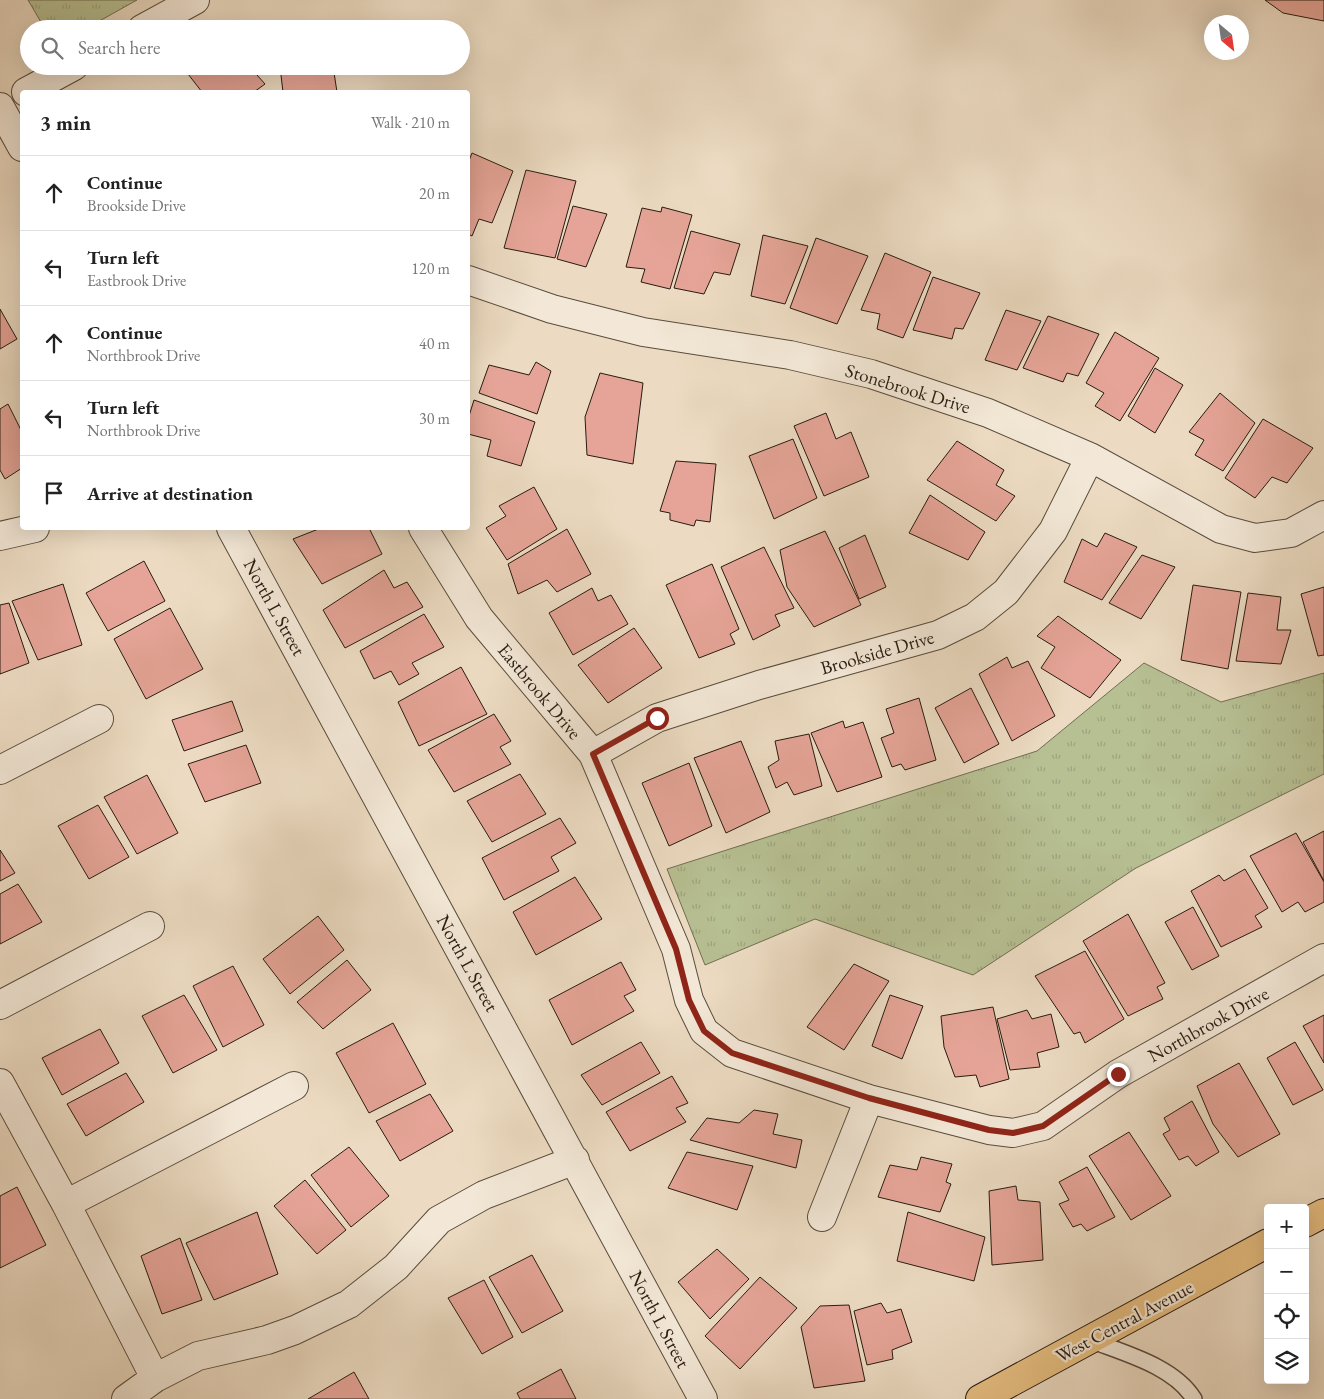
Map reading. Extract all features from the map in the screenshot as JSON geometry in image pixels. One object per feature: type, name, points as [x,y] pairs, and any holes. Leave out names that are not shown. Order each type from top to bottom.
[{"type":"main road","points":[[1309,1221],[1324,1213]]},
{"type":"main road","name":"West Central Avenue","points":[[980,1399],[1264,1246]]},
{"type":"street","points":[[158,20],[194,0]]},
{"type":"street","points":[[30,90],[57,75]]},
{"type":"street","points":[[20,95],[0,107],[20,143]]},
{"type":"street","name":"Stonebrook Drive","points":[[470,281],[552,309],[643,332],[790,355],[871,374],[988,413],[1090,457],[1221,529],[1256,538],[1291,533],[1324,515]]},
{"type":"street","name":"Brookside Drive","points":[[593,754],[657,718],[759,685],[938,635],[974,617],[1006,592],[1053,531],[1090,457]]},
{"type":"street","points":[[0,536],[26,530]]},
{"type":"street","name":"North L Street","points":[[232,530],[703,1399]]},
{"type":"street","name":"Eastbrook Drive","points":[[424,530],[479,618],[593,754],[676,949],[689,1000],[704,1031],[732,1053],[869,1098]]},
{"type":"street","points":[[0,770],[99,719]]},
{"type":"street","points":[[0,1005],[150,926]]},
{"type":"street","name":"Northbrook Drive","points":[[869,1098],[989,1130],[1013,1133],[1043,1126],[1118,1074],[1324,958]]},
{"type":"street","points":[[0,1083],[66,1204],[155,1378]]},
{"type":"street","points":[[66,1204],[294,1086]]},
{"type":"street","points":[[822,1217],[869,1098]]},
{"type":"street","points":[[126,1399],[155,1378],[198,1356],[266,1340],[295,1330],[349,1304],[396,1267],[439,1220],[484,1195],[575,1160]]},
{"type":"lane","points":[[1090,1340],[1164,1370],[1190,1393],[1194,1399]]},
{"type":"green space","points":[[28,0],[137,0],[101,20],[40,20]]},
{"type":"green space","points":[[1144,663],[1221,702],[1324,673],[1324,774],[1136,868],[973,975],[815,919],[705,965],[667,869],[1037,751]]},
{"type":"building","points":[[1265,0],[1324,0],[1324,21],[1283,13]]},
{"type":"building","points":[[189,75],[257,75],[265,84],[257,90],[200,90]]},
{"type":"building","points":[[281,75],[334,75],[337,90],[283,90]]},
{"type":"building","points":[[472,153],[513,171],[492,223],[479,219],[472,236],[470,235],[470,158]]},
{"type":"building","points":[[526,170],[576,181],[555,258],[504,248]]},
{"type":"building","points":[[573,206],[607,214],[586,267],[557,259]]},
{"type":"building","points":[[662,207],[692,215],[670,289],[641,282],[645,269],[626,267],[642,208],[661,212]]},
{"type":"building","points":[[691,231],[740,244],[730,275],[714,272],[704,294],[674,288]]},
{"type":"building","points":[[763,235],[808,246],[785,304],[751,296]]},
{"type":"building","points":[[816,238],[868,256],[837,324],[790,308]]},
{"type":"building","points":[[885,253],[931,272],[903,338],[877,329],[880,314],[861,310]]},
{"type":"building","points":[[933,277],[980,293],[963,329],[955,328],[952,339],[913,330]]},
{"type":"building","points":[[0,309],[17,339],[0,349]]},
{"type":"building","points":[[1006,310],[1041,321],[1017,370],[985,360]]},
{"type":"building","points":[[1048,316],[1099,334],[1078,376],[1067,373],[1063,382],[1023,368]]},
{"type":"building","points":[[1115,332],[1159,358],[1120,421],[1095,406],[1104,393],[1086,383]]},
{"type":"building","points":[[536,362],[551,371],[537,414],[479,393],[489,365],[529,375]]},
{"type":"building","points":[[1155,368],[1183,385],[1155,433],[1128,416]]},
{"type":"building","points":[[600,373],[643,383],[633,464],[587,455],[585,417]]},
{"type":"building","points":[[1220,393],[1255,423],[1223,471],[1195,455],[1204,440],[1189,432]]},
{"type":"building","points":[[474,400],[535,422],[521,466],[487,456],[491,440],[470,435],[470,413]]},
{"type":"building","points":[[8,404],[20,428],[20,469],[5,479],[0,470],[0,409]]},
{"type":"building","points":[[826,413],[836,439],[851,432],[869,477],[824,496],[794,426]]},
{"type":"building","points":[[1263,419],[1313,448],[1287,483],[1272,477],[1255,498],[1225,478]]},
{"type":"building","points":[[793,439],[817,498],[774,519],[749,456]]},
{"type":"building","points":[[957,441],[1004,470],[996,485],[1015,496],[996,521],[927,480]]},
{"type":"building","points":[[676,461],[716,464],[710,522],[696,520],[694,526],[670,520],[670,513],[660,511]]},
{"type":"building","points":[[534,487],[557,529],[507,560],[486,528],[506,516],[499,506]]},
{"type":"building","points":[[930,495],[985,532],[968,560],[909,533]]},
{"type":"building","points":[[567,529],[591,574],[557,592],[547,580],[518,594],[508,564]]},
{"type":"building","points":[[316,530],[370,530],[382,554],[322,584],[293,539]]},
{"type":"building","points":[[825,531],[861,605],[814,627],[787,587],[780,550]]},
{"type":"building","points":[[1105,533],[1137,547],[1102,600],[1064,582],[1082,539],[1097,547]]},
{"type":"building","points":[[865,535],[886,587],[859,599],[839,548]]},
{"type":"building","points":[[764,547],[794,608],[775,615],[780,626],[753,640],[721,567]]},
{"type":"building","points":[[1142,555],[1175,567],[1141,619],[1109,603]]},
{"type":"building","points":[[144,561],[165,601],[108,631],[86,593]]},
{"type":"building","points":[[712,564],[739,629],[730,634],[735,644],[699,658],[666,585]]},
{"type":"building","points":[[384,570],[394,588],[407,582],[423,607],[345,648],[323,610]]},
{"type":"building","points":[[63,584],[82,645],[38,660],[12,601]]},
{"type":"building","points":[[1193,585],[1241,592],[1228,669],[1181,660]]},
{"type":"building","points":[[1324,587],[1324,655],[1318,656],[1301,594]]},
{"type":"building","points":[[592,588],[598,601],[611,595],[628,624],[573,655],[549,613]]},
{"type":"building","points":[[1248,593],[1281,597],[1277,630],[1291,630],[1281,664],[1236,661]]},
{"type":"building","points":[[9,603],[29,663],[0,674],[0,605]]},
{"type":"building","points":[[170,608],[203,669],[146,699],[114,639]]},
{"type":"building","points":[[424,614],[444,647],[412,663],[419,674],[399,685],[391,671],[374,679],[360,651]]},
{"type":"building","points":[[1058,616],[1121,660],[1090,698],[1041,668],[1055,647],[1037,636]]},
{"type":"building","points":[[634,628],[662,668],[608,703],[578,665]]},
{"type":"building","points":[[1007,657],[1012,668],[1028,661],[1055,716],[1012,741],[979,674]]},
{"type":"building","points":[[461,667],[487,714],[419,746],[398,702]]},
{"type":"building","points":[[971,688],[999,744],[964,763],[935,708]]},
{"type":"building","points":[[919,698],[936,760],[905,770],[901,764],[892,767],[881,738],[894,733],[886,709]]},
{"type":"building","points":[[232,701],[243,731],[184,751],[172,720]]},
{"type":"building","points":[[494,714],[511,741],[500,747],[511,764],[454,792],[428,750]]},
{"type":"building","points":[[843,721],[845,728],[863,722],[882,777],[837,792],[811,733]]},
{"type":"building","points":[[809,734],[822,786],[794,795],[787,782],[776,788],[768,767],[779,760],[775,741]]},
{"type":"building","points":[[741,741],[770,812],[726,833],[694,758]]},
{"type":"building","points":[[246,745],[261,783],[205,802],[188,764]]},
{"type":"building","points":[[689,763],[712,826],[669,846],[642,783]]},
{"type":"building","points":[[520,774],[546,814],[492,842],[467,801]]},
{"type":"building","points":[[147,775],[178,833],[137,854],[104,797]]},
{"type":"building","points":[[98,805],[129,857],[89,879],[58,826]]},
{"type":"building","points":[[560,818],[576,843],[551,857],[559,871],[504,900],[482,858]]},
{"type":"building","points":[[1324,831],[1324,881],[1303,842]]},
{"type":"building","points":[[1296,833],[1324,882],[1324,902],[1305,912],[1298,902],[1282,912],[1250,856]]},
{"type":"building","points":[[0,850],[15,873],[0,881]]},
{"type":"building","points":[[1245,869],[1268,908],[1255,916],[1262,927],[1221,947],[1191,891],[1219,875],[1224,881]]},
{"type":"building","points":[[575,877],[602,919],[536,955],[513,912]]},
{"type":"building","points":[[18,884],[42,922],[0,944],[0,894]]},
{"type":"building","points":[[1193,907],[1219,956],[1192,970],[1165,922]]},
{"type":"building","points":[[1128,914],[1165,983],[1157,987],[1163,999],[1128,1016],[1083,941]]},
{"type":"building","points":[[318,916],[344,950],[290,994],[263,959]]},
{"type":"building","points":[[1085,951],[1124,1019],[1085,1043],[1080,1032],[1074,1034],[1035,976]]},
{"type":"building","points":[[347,960],[371,990],[323,1029],[297,1002]]},
{"type":"building","points":[[621,962],[636,990],[624,996],[634,1011],[572,1045],[549,1000]]},
{"type":"building","points":[[854,964],[889,981],[844,1050],[807,1027]]},
{"type":"building","points":[[233,966],[264,1025],[223,1047],[193,986]]},
{"type":"building","points":[[184,995],[217,1050],[173,1073],[142,1016]]},
{"type":"building","points":[[890,995],[923,1006],[902,1059],[872,1046]]},
{"type":"building","points":[[993,1007],[1009,1079],[980,1087],[976,1075],[955,1077],[944,1047],[941,1016]]},
{"type":"building","points":[[1027,1010],[1032,1019],[1051,1014],[1059,1047],[1037,1053],[1040,1067],[1010,1070],[997,1019]]},
{"type":"building","points":[[1324,1015],[1324,1063],[1303,1026]]},
{"type":"building","points":[[393,1023],[426,1084],[369,1113],[336,1053]]},
{"type":"building","points":[[100,1029],[119,1063],[62,1095],[42,1058]]},
{"type":"building","points":[[641,1042],[660,1073],[602,1105],[581,1075]]},
{"type":"building","points":[[1295,1042],[1323,1090],[1293,1105],[1267,1058]]},
{"type":"building","points":[[1239,1063],[1280,1134],[1238,1157],[1213,1124],[1197,1086]]},
{"type":"building","points":[[126,1073],[144,1102],[86,1136],[67,1104]]},
{"type":"building","points":[[672,1076],[688,1103],[676,1108],[686,1122],[630,1151],[606,1112]]},
{"type":"building","points":[[430,1094],[453,1131],[400,1161],[376,1121]]},
{"type":"building","points":[[1192,1101],[1219,1152],[1196,1166],[1188,1156],[1179,1160],[1163,1134],[1170,1130],[1164,1118]]},
{"type":"building","points":[[754,1110],[778,1114],[773,1134],[802,1140],[796,1168],[690,1140],[707,1118],[739,1123]]},
{"type":"building","points":[[1129,1132],[1171,1196],[1131,1220],[1089,1156]]},
{"type":"building","points":[[349,1147],[389,1196],[351,1227],[311,1175]]},
{"type":"building","points":[[687,1152],[753,1166],[737,1210],[668,1188]]},
{"type":"building","points":[[921,1157],[952,1164],[946,1182],[951,1184],[940,1212],[878,1197],[890,1165],[917,1170]]},
{"type":"building","points":[[1087,1167],[1115,1217],[1087,1231],[1081,1224],[1073,1227],[1059,1204],[1069,1200],[1059,1182]]},
{"type":"building","points":[[305,1180],[346,1230],[317,1254],[274,1206]]},
{"type":"building","points":[[1016,1186],[1018,1200],[1040,1202],[1043,1260],[992,1265],[989,1191]]},
{"type":"building","points":[[17,1187],[46,1245],[0,1268],[0,1196]]},
{"type":"building","points":[[257,1212],[278,1274],[214,1300],[186,1243]]},
{"type":"building","points":[[908,1212],[985,1237],[974,1281],[897,1261]]},
{"type":"building","points":[[180,1238],[202,1300],[162,1314],[141,1256]]},
{"type":"building","points":[[717,1249],[749,1279],[710,1319],[678,1282]]},
{"type":"building","points":[[532,1255],[563,1311],[522,1333],[489,1277]]},
{"type":"building","points":[[760,1277],[797,1308],[740,1369],[705,1336]]},
{"type":"building","points":[[484,1280],[513,1337],[482,1354],[448,1298]]},
{"type":"building","points":[[881,1303],[887,1313],[901,1309],[912,1342],[892,1350],[893,1359],[867,1365],[854,1311]]},
{"type":"building","points":[[849,1305],[865,1381],[814,1388],[801,1327],[820,1306]]},
{"type":"building","points":[[561,1369],[576,1399],[520,1399],[517,1393]]},
{"type":"building","points":[[354,1372],[369,1399],[308,1399]]},
{"type":"route","points":[[657,718],[593,754],[676,949],[689,1000],[704,1031],[732,1053],[869,1098],[989,1130],[1013,1133],[1043,1126],[1118,1074]]}]
